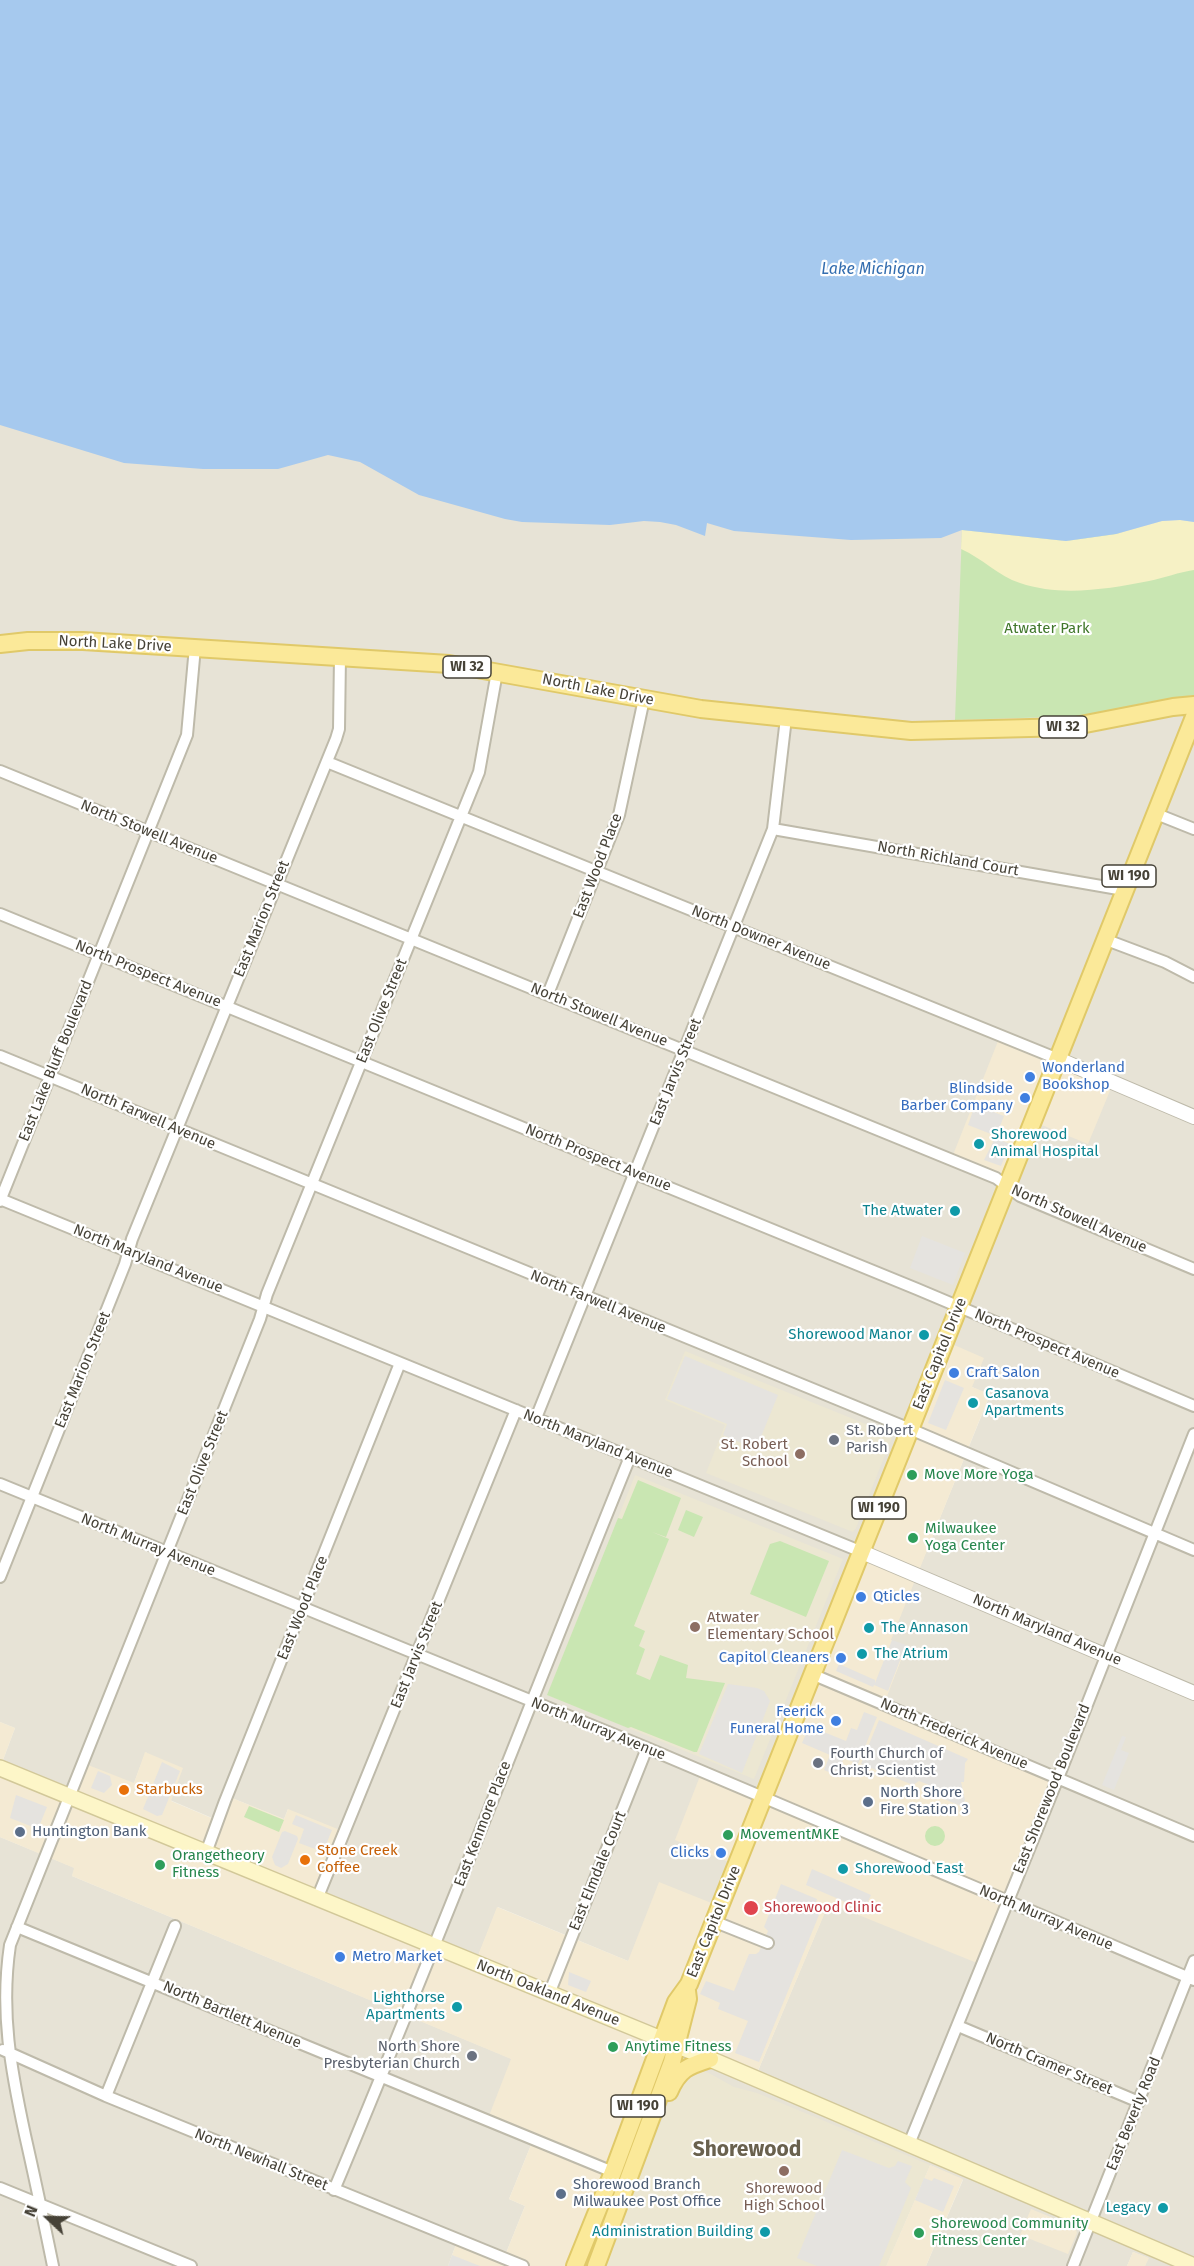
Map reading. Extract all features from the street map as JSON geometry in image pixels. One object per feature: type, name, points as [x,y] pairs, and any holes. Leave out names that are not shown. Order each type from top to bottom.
[{"type":"main road","name":"North Lake Drive","points":[[0,645],[28,641],[83,641],[449,664],[701,709],[911,730],[1081,726],[1173,707],[1194,705]]},
{"type":"main road","name":"East Capitol Drive","points":[[599,2260],[636,2160],[669,2042],[676,2002],[686,1990],[765,1798],[1194,717]]},
{"type":"main road","name":"North Oakland Avenue","points":[[0,1768],[710,2059],[1194,2266]]},
{"type":"main road","name":"East Capitol Drive","points":[[575,2266],[669,2042]]},
{"type":"main road","points":[[636,2160],[646,2146],[675,2079],[688,2066],[710,2059]]},
{"type":"main road","points":[[599,2260],[603,2233],[621,2186],[620,2177],[613,2172]]},
{"type":"street","name":"East Lake Bluff Boulevard","points":[[0,1200],[187,735],[195,647]]},
{"type":"street","name":"East Marion Street","points":[[0,1577],[177,1130],[327,762],[339,729],[340,656]]},
{"type":"street","name":"East Olive Street","points":[[53,2266],[3,2050],[4,1969],[17,1928],[263,1306],[479,772],[497,672]]},
{"type":"street","name":"East Wood Place","points":[[548,994],[619,815],[644,699]]},
{"type":"street","name":"East Jarvis Street","points":[[536,1418],[773,829],[786,718]]},
{"type":"street","name":"North Downer Avenue","points":[[327,762],[1058,1059],[1194,1117]]},
{"type":"street","name":"North Stowell Avenue","points":[[0,771],[990,1176],[1020,1196],[1194,1269]]},
{"type":"street","points":[[1154,813],[1194,829]]},
{"type":"street","name":"North Richland Court","points":[[773,829],[1124,890]]},
{"type":"street","name":"North Prospect Avenue","points":[[0,914],[635,1173],[1194,1406]]},
{"type":"street","points":[[1104,939],[1165,962],[1194,977]]},
{"type":"street","name":"North Farwell Avenue","points":[[0,1056],[910,1429],[1194,1550]]},
{"type":"street","name":"North Maryland Avenue","points":[[0,1200],[862,1552],[1194,1693]]},
{"type":"street","name":"East Wood Place","points":[[206,1853],[400,1363]]},
{"type":"street","name":"East Jarvis Street","points":[[317,1899],[516,1410]]},
{"type":"street","name":"East Shorewood Boulevard","points":[[909,2144],[1058,1778],[1194,1434]]},
{"type":"street","name":"East Kenmore Place","points":[[334,2190],[435,1947],[630,1457]]},
{"type":"street","name":"North Murray Avenue","points":[[0,1484],[647,1748],[1191,1979]]},
{"type":"street","name":"North Frederick Avenue","points":[[814,1675],[1194,1836]]},
{"type":"street","name":"East Elmdale Court","points":[[549,1994],[647,1748]]},
{"type":"street","points":[[713,1921],[768,1943]]},
{"type":"street","points":[[106,2096],[175,1926]]},
{"type":"street","name":"North Bartlett Avenue","points":[[17,1928],[613,2172]]},
{"type":"street","name":"East Beverly Road","points":[[1072,2266],[1191,1979],[1194,1961]]},
{"type":"street","name":"North Cramer Street","points":[[958,2026],[1139,2102]]},
{"type":"street","name":"North Newhall Street","points":[[3,2050],[106,2096],[523,2266]]},
{"type":"street","points":[[0,2188],[191,2266]]},
{"type":"shaded area","points":[[0,287],[1194,371],[1194,2266],[1145,2266],[1148,2258],[1133,2252],[1127,2266],[926,2266],[963,2180],[930,2165],[886,2266],[586,2266],[671,2043],[755,2078],[829,1902],[883,1704],[906,1647],[890,1640],[990,1395],[972,1387],[736,1865],[719,1906],[628,1961],[498,1907],[475,1964],[317,1899],[288,1809],[284,1819],[227,1796],[217,1820],[170,1800],[146,1752],[134,1783],[69,1797],[0,1768],[15,1728],[0,1722]]},
{"type":"shaded area","points":[[1000,1036],[1114,1081],[1088,1144],[1032,1121],[1006,1187],[951,1160]]},
{"type":"shaded area","points":[[975,1105],[1004,1116],[996,1136],[968,1125]]},
{"type":"shaded area","points":[[995,1138],[1010,1144],[1001,1166],[984,1160]]},
{"type":"shaded area","points":[[922,1236],[965,1253],[953,1285],[910,1268]]},
{"type":"shaded area","points":[[945,1341],[984,1358],[972,1387],[990,1394],[891,1640],[906,1647],[884,1704],[1058,1778],[982,1965],[829,1903],[755,2078],[671,2043],[586,2266],[448,2266],[458,2239],[504,2258],[525,2206],[509,2199],[533,2140],[487,2121],[511,2059],[72,1876],[74,1868],[0,1837],[0,1768],[69,1797],[83,1763],[134,1783],[145,1752],[183,1768],[171,1801],[216,1820],[227,1796],[284,1819],[288,1809],[345,1832],[318,1899],[475,1963],[497,1907],[628,1961],[659,1882],[719,1906],[736,1865],[675,1840],[702,1771],[764,1798]]},
{"type":"shaded area","name":"St. Robert School","points":[[685,1351],[893,1435],[853,1532],[706,1473],[725,1425],[665,1400]]},
{"type":"shaded area","points":[[685,1356],[778,1395],[756,1449],[723,1435],[727,1424],[667,1399]]},
{"type":"shaded area","points":[[945,1380],[964,1388],[946,1430],[928,1423]]},
{"type":"shaded area","name":"Atwater Elementary School","points":[[635,1475],[843,1559],[754,1779],[547,1695]]},
{"type":"shaded area","points":[[892,1640],[906,1645],[888,1691],[836,1671],[839,1664],[875,1680],[875,1683]]},
{"type":"shaded area","points":[[728,1684],[757,1688],[764,1691],[770,1701],[742,1773],[699,1754]]},
{"type":"shaded area","points":[[864,1712],[877,1717],[858,1764],[844,1758],[836,1775],[824,1770],[830,1755],[802,1743],[806,1734],[810,1736],[814,1728],[846,1741],[851,1728],[857,1730]]},
{"type":"shaded area","points":[[879,1720],[968,1759],[965,1763],[964,1782],[961,1782],[965,1800],[961,1806],[939,1797],[941,1790],[919,1781],[913,1785],[861,1764]]},
{"type":"shaded area","points":[[0,1722],[15,1728],[0,1768]]},
{"type":"shaded area","points":[[1122,1736],[1126,1737],[1121,1750],[1129,1753],[1114,1790],[1102,1785]]},
{"type":"shaded area","points":[[162,1762],[180,1771],[162,1815],[157,1816],[143,1809]]},
{"type":"shaded area","points":[[98,1771],[110,1776],[112,1785],[104,1793],[91,1788]]},
{"type":"shaded area","points":[[16,1795],[47,1807],[38,1829],[10,1818]]},
{"type":"shaded area","points":[[296,1815],[332,1830],[323,1852],[299,1843],[304,1829],[292,1824]]},
{"type":"shaded area","points":[[282,1832],[297,1836],[298,1839],[288,1864],[281,1868],[275,1865],[272,1857]]},
{"type":"shaded area","points":[[0,1837],[75,1868],[72,1876],[512,2059],[533,2140],[509,2199],[525,2206],[504,2258],[458,2239],[448,2266],[0,2266]]},
{"type":"shaded area","points":[[812,1869],[871,1895],[864,1910],[806,1885]]},
{"type":"shaded area","points":[[781,1884],[817,1899],[814,1907],[821,1910],[759,2062],[735,2053],[748,2021],[718,2009],[720,2003],[700,1994],[706,1981],[734,1991],[749,1954],[759,1952],[768,1931],[764,1927]]},
{"type":"shaded area","points":[[569,1972],[591,1981],[586,1992],[568,1985]]},
{"type":"shaded area","name":"Shorewood High School","points":[[695,2070],[709,2073],[734,2087],[757,2093],[930,2165],[886,2266],[603,2266],[675,2087]]},
{"type":"shaded area","points":[[842,2150],[889,2168],[895,2166],[898,2161],[912,2166],[905,2182],[911,2188],[879,2266],[817,2266],[797,2258]]},
{"type":"shaded area","points":[[930,2165],[963,2179],[926,2266],[886,2266]]},
{"type":"shaded area","points":[[924,2178],[932,2181],[934,2178],[954,2186],[943,2212],[915,2200]]},
{"type":"shaded area","points":[[1031,2209],[1075,2227],[1077,2233],[1068,2254],[1020,2235]]},
{"type":"shaded area","points":[[1133,2252],[1149,2258],[1145,2266],[1127,2266]]},
{"type":"shaded area","points":[[452,2255],[480,2266],[448,2266]]},
{"type":"green space","name":"Atwater Park","points":[[1194,522],[1194,695],[1084,716],[955,720],[962,530],[1066,541]]},
{"type":"green space","points":[[638,1480],[681,1498],[666,1537],[652,1532],[669,1539],[634,1626],[645,1631],[639,1646],[645,1649],[636,1674],[650,1680],[660,1655],[688,1665],[686,1678],[725,1683],[697,1752],[631,1727],[628,1728],[547,1695],[618,1518],[622,1519]]},
{"type":"green space","points":[[686,1510],[703,1517],[694,1537],[678,1530]]},
{"type":"green space","points":[[780,1541],[829,1561],[806,1617],[750,1594],[770,1544]]},
{"type":"green space","points":[[249,1806],[284,1820],[279,1832],[244,1817]]},
{"type":"green space","points":[[935,1826],[942,1829],[945,1836],[942,1843],[935,1846],[928,1843],[925,1836],[928,1829]]},
{"type":"sand","points":[[1162,521],[1194,522],[1194,570],[1117,587],[1068,591],[1036,587],[1004,576],[961,549],[962,530],[1066,541],[1116,534]]},
{"type":"water","name":"Lake Michigan","points":[[0,0],[1194,0],[1194,522],[1162,521],[1116,534],[1066,541],[962,530],[941,538],[851,540],[734,531],[707,523],[705,536],[676,525],[660,522],[644,521],[610,525],[522,522],[419,495],[360,462],[328,455],[278,469],[203,469],[124,463],[0,425]]},
{"type":"place","name":"Wonderland Bookshop","points":[[1030,1077]]},
{"type":"place","name":"Blindside Barber Company","points":[[1025,1098]]},
{"type":"place","name":"Shorewood Animal Hospital","points":[[979,1144]]},
{"type":"place","name":"The Atwater","points":[[955,1211]]},
{"type":"place","name":"Shorewood Manor","points":[[924,1335]]},
{"type":"place","name":"Craft Salon","points":[[954,1373]]},
{"type":"place","name":"Casanova Apartments","points":[[973,1403]]},
{"type":"place","name":"St. Robert Parish","points":[[834,1440]]},
{"type":"place","name":"St. Robert School","points":[[800,1454]]},
{"type":"place","name":"Move More Yoga","points":[[912,1475]]},
{"type":"place","name":"Milwaukee Yoga Center","points":[[913,1538]]},
{"type":"place","name":"Qticles","points":[[861,1597]]},
{"type":"place","name":"Atwater Elementary School","points":[[695,1627]]},
{"type":"place","name":"The Annason","points":[[869,1628]]},
{"type":"place","name":"The Atrium","points":[[862,1654]]},
{"type":"place","name":"Capitol Cleaners","points":[[841,1658]]},
{"type":"place","name":"Feerick Funeral Home","points":[[836,1721]]},
{"type":"place","name":"Fourth Church of Christ, Scientist","points":[[818,1763]]},
{"type":"place","name":"Starbucks","points":[[124,1790]]},
{"type":"place","name":"North Shore Fire Station 3","points":[[868,1802]]},
{"type":"place","name":"Huntington Bank","points":[[20,1832]]},
{"type":"place","name":"MovementMKE","points":[[728,1835]]},
{"type":"place","name":"Clicks","points":[[721,1853]]},
{"type":"place","name":"Stone Creek Coffee","points":[[305,1860]]},
{"type":"place","name":"Orangetheory Fitness","points":[[160,1865]]},
{"type":"place","name":"Shorewood East","points":[[843,1869]]},
{"type":"place","name":"Shorewood Clinic","points":[[751,1908]]},
{"type":"place","name":"Metro Market","points":[[340,1957]]},
{"type":"place","name":"Lighthorse Apartments","points":[[457,2007]]},
{"type":"place","name":"Anytime Fitness","points":[[613,2047]]},
{"type":"place","name":"North Shore Presbyterian Church","points":[[472,2056]]},
{"type":"place","name":"Shorewood High School","points":[[784,2171]]},
{"type":"place","name":"Shorewood Branch Milwaukee Post Office","points":[[561,2194]]},
{"type":"place","name":"Legacy","points":[[1163,2208]]},
{"type":"place","name":"Administration Building","points":[[765,2232]]},
{"type":"place","name":"Shorewood Community Fitness Center","points":[[919,2233]]},
{"type":"district","name":"Shorewood","points":[[747,2150]]}]
